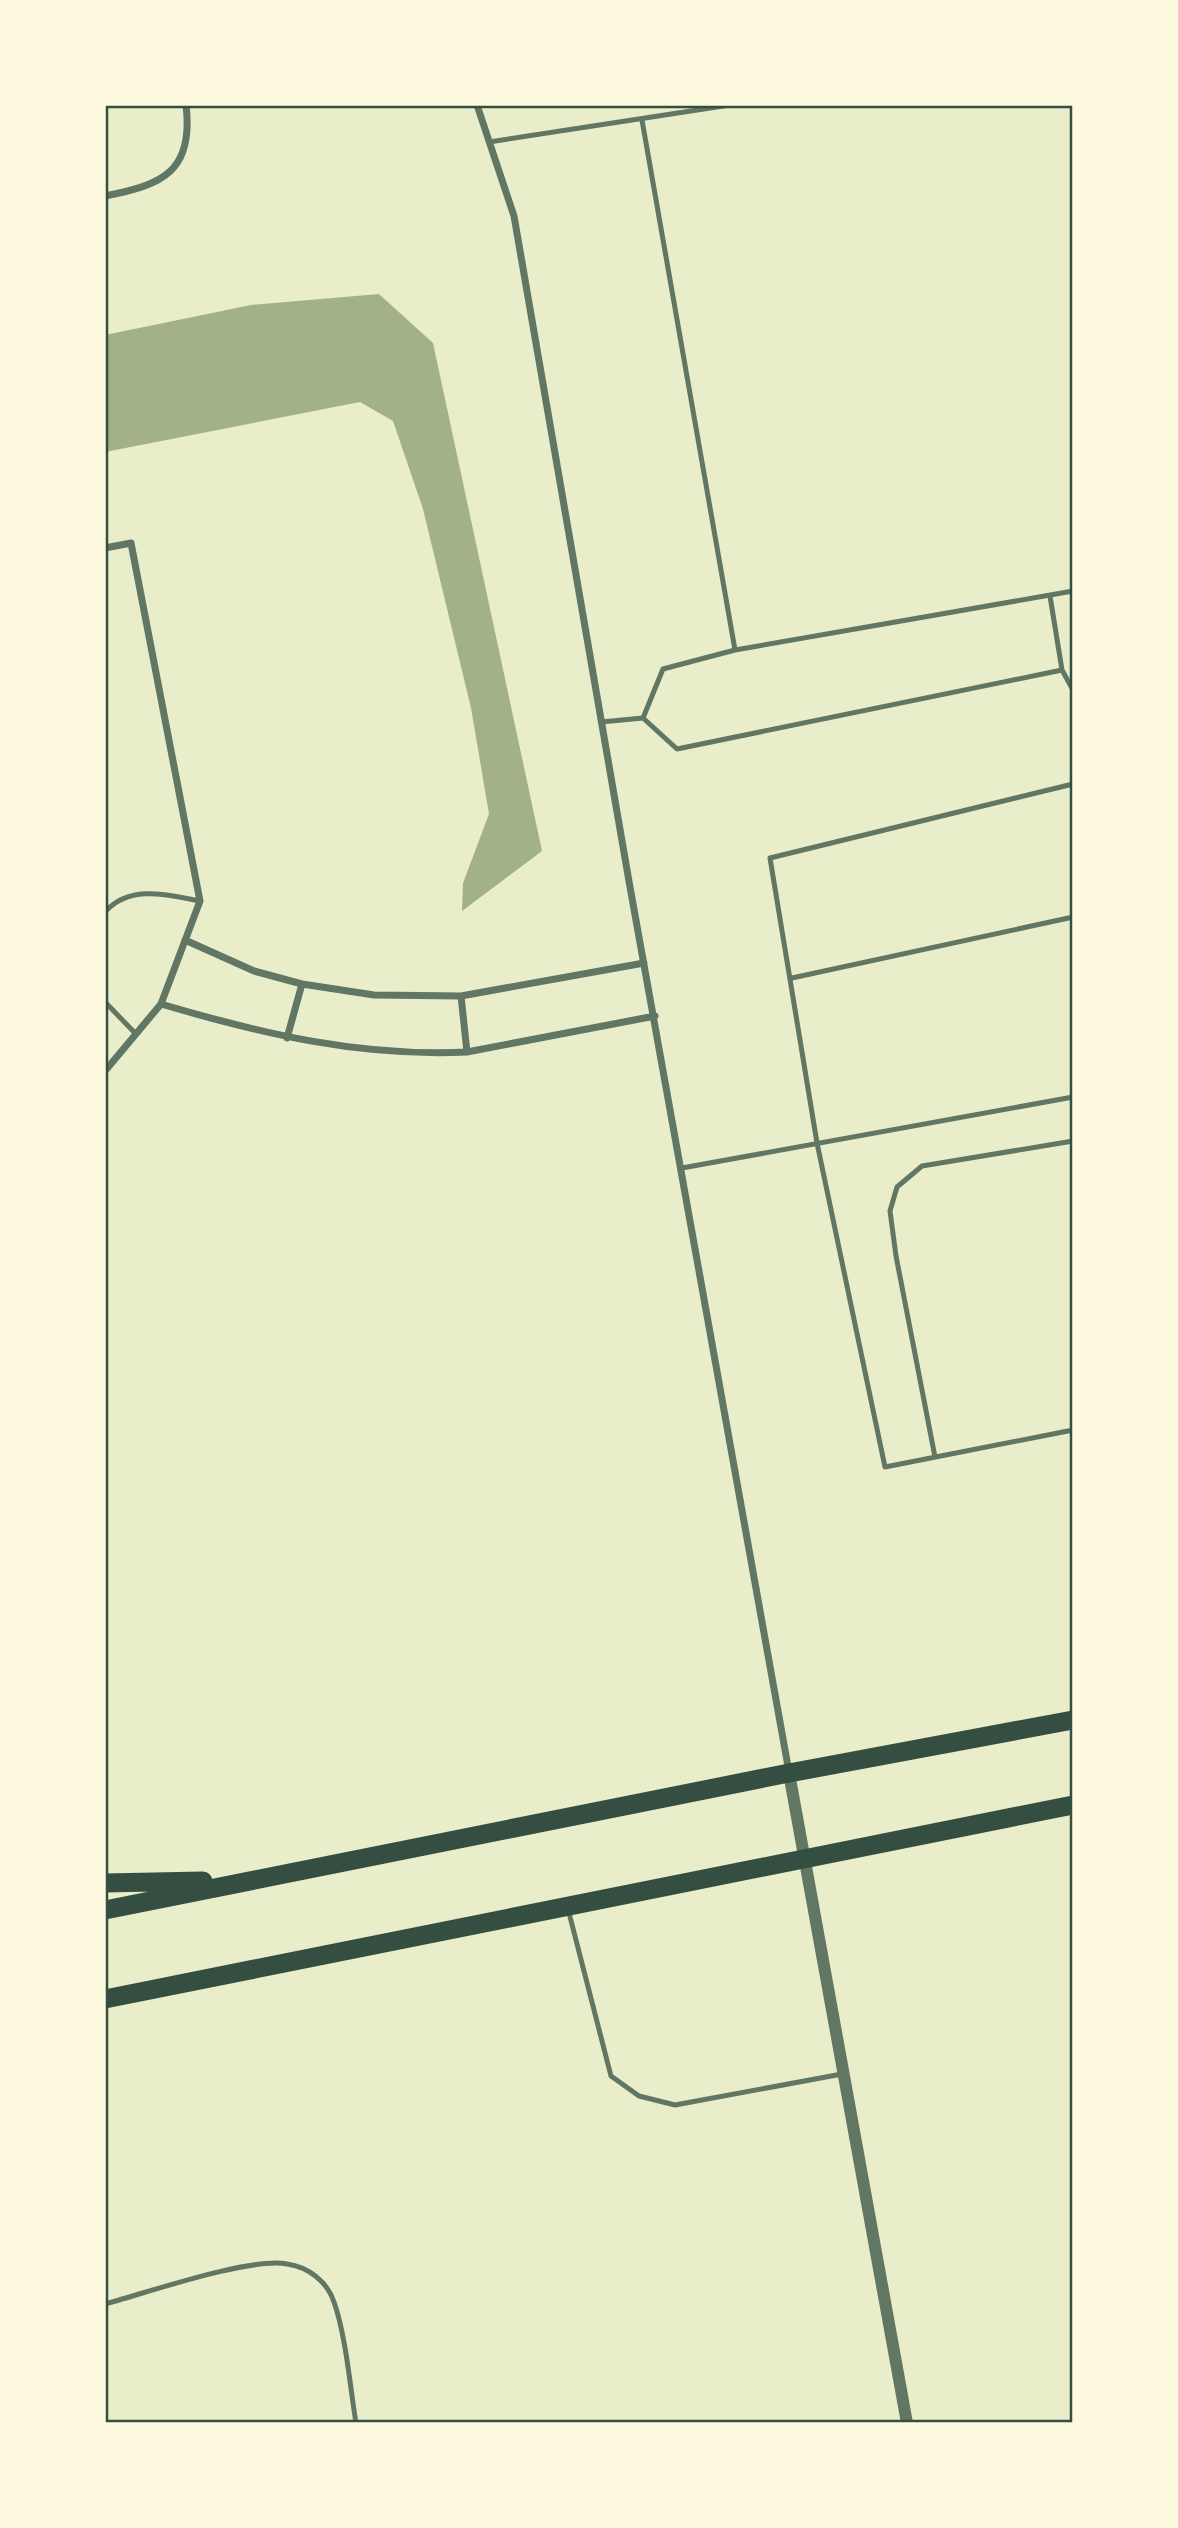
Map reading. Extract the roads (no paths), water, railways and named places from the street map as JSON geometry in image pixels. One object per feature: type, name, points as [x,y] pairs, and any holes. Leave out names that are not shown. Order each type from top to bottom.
[{"type":"highway","points":[[105,1910],[789,1773],[1073,1720]]},
{"type":"highway","points":[[105,1999],[1073,1805]]},
{"type":"highway","points":[[105,1883],[253,1880]]},
{"type":"street","points":[[105,196],[149,185],[166,176],[176,166],[189,132],[186,105]]},
{"type":"street","points":[[477,105],[514,216],[601,722],[906,2423]]},
{"type":"street","points":[[105,548],[131,543],[200,901],[161,1004],[105,1071]]},
{"type":"street","points":[[185,940],[254,971],[302,984],[374,995],[461,996],[644,963]]},
{"type":"street","points":[[287,1038],[302,984]]},
{"type":"street","points":[[461,996],[467,1052]]},
{"type":"street","points":[[161,1004],[287,1038],[369,1050],[467,1052],[655,1016]]},
{"type":"lane","points":[[489,142],[730,105]]},
{"type":"lane","points":[[642,120],[735,650]]},
{"type":"lane","points":[[643,718],[663,669],[735,650],[1073,591]]},
{"type":"lane","points":[[1050,596],[1062,670],[1073,690]]},
{"type":"lane","points":[[601,722],[643,718],[677,749],[1062,670]]},
{"type":"lane","points":[[1073,785],[770,858],[792,978],[817,1143],[885,1467],[1073,1430]]},
{"type":"lane","points":[[105,912],[132,895],[156,892],[200,901]]},
{"type":"lane","points":[[792,978],[1073,917]]},
{"type":"lane","points":[[105,1002],[135,1033]]},
{"type":"lane","points":[[682,1168],[1073,1097]]},
{"type":"lane","points":[[935,1457],[896,1256],[890,1211],[897,1187],[922,1167],[1073,1141]]},
{"type":"lane","points":[[567,1906],[611,2076],[639,2096],[675,2105],[843,2074]]},
{"type":"lane","points":[[105,2304],[244,2267],[284,2263],[318,2277],[334,2301],[356,2423]]}]
